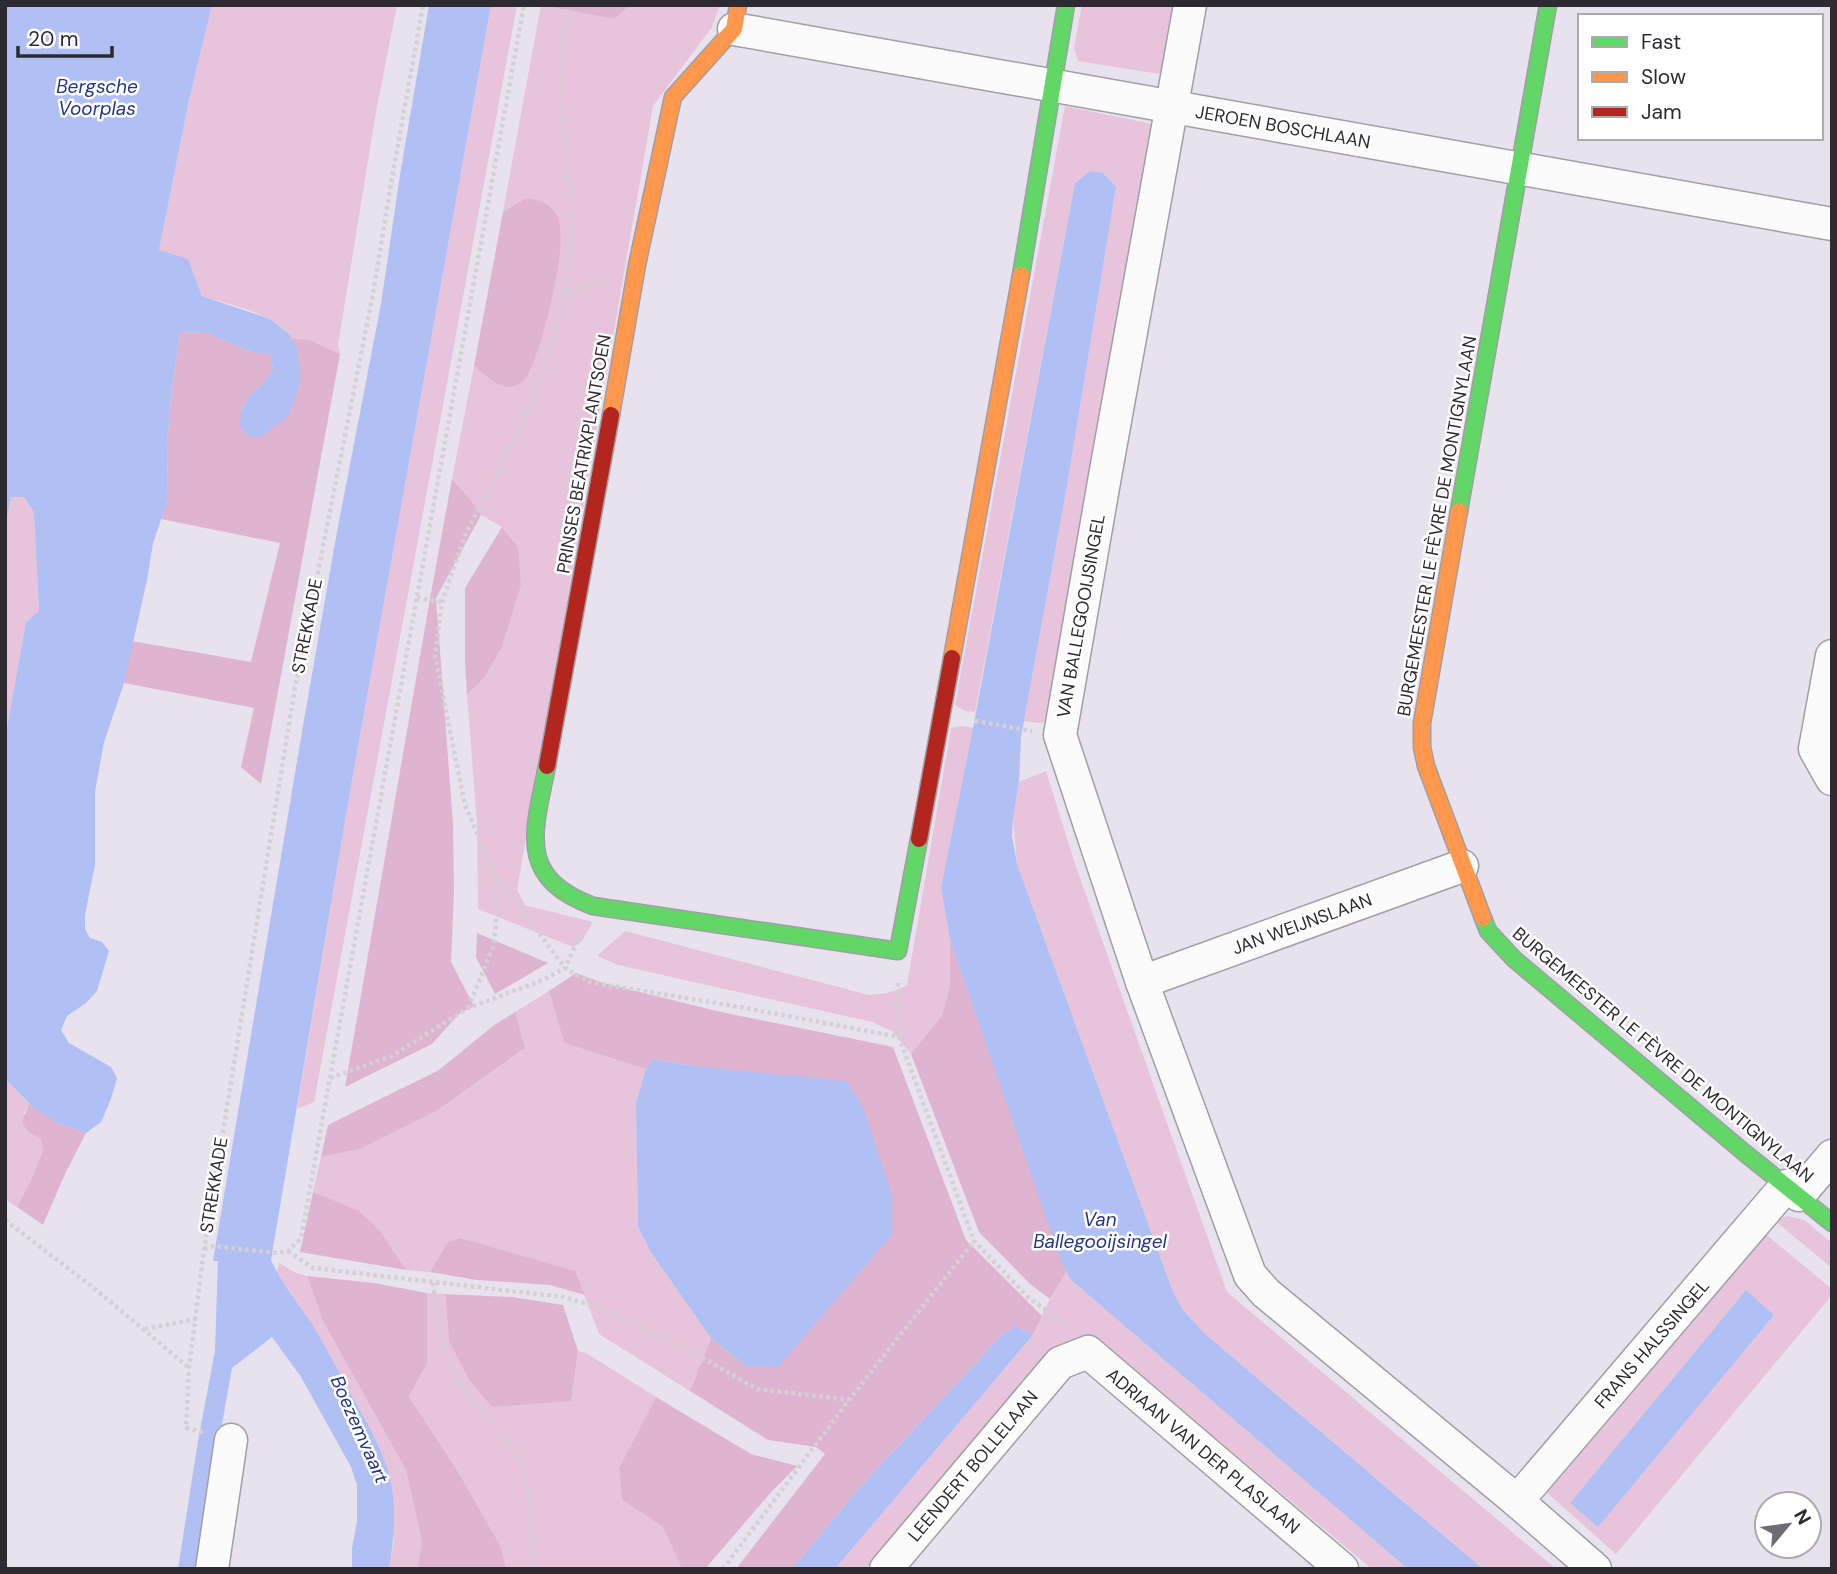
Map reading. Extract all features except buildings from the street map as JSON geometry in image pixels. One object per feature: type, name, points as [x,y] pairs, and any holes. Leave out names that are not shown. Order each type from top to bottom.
[{"type":"street","points":[[593,906],[898,951],[1010,338],[1066,5]]},
{"type":"street","name":"VAN BALLEGOOIJSINGEL","points":[[1190,5],[1060,735],[1142,982],[1250,1275],[1266,1293],[1595,1569]]},
{"type":"street","name":"BURGEMEESTER LE FÈVRE DE MONTIGNYLAAN","points":[[1548,5],[1422,723],[1422,747],[1426,766],[1488,931],[1514,959],[1832,1223]]},
{"type":"street","name":"JEROEN BOSCHLAAN","points":[[736,17],[1051,86],[1832,224]]},
{"type":"street","name":"PRINSES BEATRIXPLANTSOEN","points":[[593,906],[573,899],[557,887],[544,872],[534,834],[637,265],[673,97],[736,17]]},
{"type":"street","points":[[1832,656],[1815,748],[1832,779]]},
{"type":"street","name":"JAN WEIJNSLAAN","points":[[1142,982],[1462,866]]},
{"type":"street","name":"FRANS HALSSINGEL","points":[[1517,1501],[1793,1191],[1832,1156]]},
{"type":"street","name":"ADRIAAN VAN DER PLASLAAN","points":[[1068,1359],[1088,1352],[1342,1569]]},
{"type":"street","name":"LEENDERT BOLLELAAN","points":[[886,1569],[1068,1359]]},
{"type":"street","points":[[212,1569],[231,1440]]},
{"type":"path","name":"STREKKADE","points":[[186,1428],[189,1368],[204,1249],[294,693],[373,294],[423,5]]},
{"type":"path","points":[[204,1249],[214,1246],[278,1253],[288,1251],[301,1238],[524,5]]},
{"type":"path","points":[[468,1008],[494,944],[498,910],[493,872],[466,805],[435,656],[442,602],[465,535],[526,418],[565,295],[572,240],[572,214],[561,99],[562,48],[569,5]]},
{"type":"path","points":[[416,598],[442,602]]},
{"type":"path","points":[[964,719],[1030,731]]},
{"type":"path","points":[[493,872],[565,968],[589,982],[899,1037]]},
{"type":"path","points":[[330,1078],[392,1056],[468,1008],[543,980],[565,968],[593,906]]},
{"type":"path","points":[[898,951],[899,1037],[974,1241],[1029,1298],[1068,1325],[1068,1359]]},
{"type":"path","points":[[5,1220],[144,1329],[189,1368]]},
{"type":"path","points":[[723,1569],[849,1399],[974,1241]]},
{"type":"path","points":[[288,1251],[313,1268],[562,1297],[626,1319],[757,1389],[849,1399]]},
{"type":"path","points":[[433,1283],[446,1354],[457,1380],[498,1427],[521,1464],[531,1503],[533,1569]]},
{"type":"path","points":[[144,1329],[196,1319]]},
{"type":"shaded area","points":[[212,5],[397,5],[376,112],[338,345],[340,354],[310,340],[291,338],[284,329],[263,316],[202,296],[188,260],[159,250],[189,100]]},
{"type":"shaded area","points":[[491,5],[517,5],[314,1102],[297,1109],[351,786]]},
{"type":"shaded area","points":[[541,5],[614,19],[630,5],[720,5],[712,27],[653,106],[517,890],[525,905],[593,922],[582,941],[573,947],[478,909],[477,823],[467,695],[484,678],[518,547],[502,527],[481,515],[452,479],[474,366],[500,385],[531,366],[544,330],[556,277],[561,230],[526,198],[503,212]]},
{"type":"shaded area","points":[[541,5],[630,5],[614,19]]},
{"type":"shaded area","points":[[1082,5],[1177,5],[1166,65],[1160,74],[1078,61],[1074,48]]},
{"type":"shaded area","points":[[1065,106],[1152,124],[1048,721],[1040,723],[1024,721],[1067,486],[1116,187],[1103,173],[1090,171],[1075,183],[975,712],[965,711],[955,705]]},
{"type":"shaded area","points":[[526,198],[547,204],[554,211],[561,234],[560,253],[545,326],[531,367],[522,382],[506,387],[491,380],[474,366],[503,212]]},
{"type":"shaded area","points":[[180,332],[207,333],[252,352],[270,354],[273,369],[263,384],[249,396],[241,412],[298,350],[291,338],[310,340],[340,354],[261,784],[241,767],[254,708],[124,683],[132,641],[251,662],[280,543],[161,519],[168,499],[167,443]]},
{"type":"shaded area","points":[[452,479],[481,515],[436,598],[453,824],[451,962],[474,1006],[459,1014],[432,1044],[345,1087],[431,593]]},
{"type":"shaded area","points":[[11,497],[24,497],[34,512],[39,611],[26,622],[5,739],[5,529]]},
{"type":"shaded area","points":[[502,527],[518,547],[521,585],[502,646],[484,678],[467,695],[465,588]]},
{"type":"shaded area","points":[[951,728],[973,728],[941,887],[950,940],[950,986],[942,1017],[911,1054],[892,1031],[872,1022],[618,965],[597,956],[625,931],[869,995],[889,992],[907,985]]},
{"type":"shaded area","points":[[1046,771],[1074,861],[1227,1292],[1556,1569],[1483,1569],[1205,1334],[1183,1310],[1173,1292],[1017,864],[1013,818],[1019,782]]},
{"type":"shaded area","points":[[477,933],[548,963],[495,994],[476,957]]},
{"type":"shaded area","points":[[950,940],[1066,1272],[1050,1299],[1030,1284],[979,1232],[911,1054],[942,1016],[950,986]]},
{"type":"shaded area","points":[[576,973],[603,983],[721,1012],[893,1047],[966,1240],[1042,1316],[1033,1335],[1016,1326],[1003,1334],[863,1484],[792,1569],[736,1569],[825,1454],[816,1447],[768,1440],[690,1391],[711,1338],[746,1366],[693,1066],[653,1059],[646,1069],[564,1043],[549,991]]},
{"type":"shaded area","points":[[549,991],[564,1043],[646,1069],[636,1103],[638,1227],[650,1251],[711,1338],[690,1391],[599,1334],[575,1271],[447,1243],[430,1272],[406,1270],[381,1232],[313,1192],[321,1157],[360,1149],[435,1112],[524,1049],[515,1012]]},
{"type":"shaded area","points":[[515,1012],[525,1048],[435,1112],[360,1149],[321,1157],[328,1125],[439,1070],[493,1026]]},
{"type":"shaded area","points":[[5,1079],[29,1104],[24,1113],[27,1131],[41,1139],[43,1151],[17,1207],[5,1199]]},
{"type":"shaded area","points":[[29,1104],[55,1122],[86,1133],[43,1225],[17,1207],[43,1151],[41,1139],[27,1131],[22,1121]]},
{"type":"shaded area","points":[[313,1192],[359,1211],[381,1232],[406,1270],[300,1252]]},
{"type":"shaded area","points":[[1787,1216],[1804,1220],[1832,1243],[1832,1268],[1774,1220]]},
{"type":"shaded area","points":[[1763,1232],[1832,1289],[1832,1295],[1616,1554],[1544,1490]],"holes":[[[1746,1290],[1774,1315],[1598,1526],[1570,1503]]]},
{"type":"shaded area","points":[[460,1238],[575,1271],[585,1295],[550,1285],[477,1280],[430,1272],[447,1243]]},
{"type":"shaded area","points":[[279,1263],[307,1276],[323,1321],[406,1470],[422,1542],[417,1569],[389,1569],[394,1540],[364,1416],[310,1322],[277,1273]]},
{"type":"shaded area","points":[[1066,1272],[1071,1280],[1408,1569],[1372,1569],[1093,1335],[1052,1348],[866,1569],[835,1569],[1033,1335]]},
{"type":"shaded area","points":[[307,1276],[374,1283],[427,1293],[427,1363],[409,1397],[457,1470],[501,1547],[506,1569],[417,1569],[422,1542],[406,1470],[323,1321]]},
{"type":"shaded area","points":[[427,1293],[445,1294],[449,1341],[571,1401],[578,1351],[586,1353],[656,1397],[619,1468],[622,1500],[663,1527],[682,1569],[506,1569],[501,1547],[457,1470],[409,1397],[427,1363]]},
{"type":"shaded area","points":[[445,1294],[512,1297],[563,1305],[578,1351],[571,1401],[492,1407],[470,1381],[449,1341]]},
{"type":"shaded area","points":[[656,1397],[751,1454],[797,1466],[705,1569],[682,1569],[663,1527],[622,1500],[619,1468]]},
{"type":"water","name":"Bergsche Voorplas","points":[[5,5],[212,5],[189,100],[159,250],[188,259],[202,296],[270,319],[289,334],[298,350],[300,383],[289,415],[261,437],[248,436],[240,426],[241,412],[249,396],[263,384],[273,369],[270,354],[252,352],[207,333],[180,332],[167,443],[168,499],[153,543],[124,683],[104,742],[95,792],[95,865],[85,915],[85,929],[90,938],[102,942],[109,951],[97,991],[86,1003],[67,1016],[61,1030],[69,1043],[111,1067],[117,1078],[101,1122],[86,1133],[55,1122],[35,1109],[5,1079],[5,739],[26,622],[39,611],[34,512],[24,497],[11,497],[5,529]]},
{"type":"water","name":"Boezemvaart","points":[[429,5],[491,5],[351,786],[271,1260],[321,1339],[382,1454],[390,1478],[394,1512],[389,1569],[352,1569],[352,1548],[357,1522],[357,1485],[351,1467],[301,1377],[272,1337],[232,1368],[197,1564],[195,1569],[178,1569],[215,1351],[218,1261],[213,1261],[336,537],[381,304]]},
{"type":"water","name":"Van Ballegooijsingel","points":[[1090,171],[1103,173],[1116,187],[1067,486],[1021,737],[1012,836],[1017,864],[1173,1292],[1183,1310],[1205,1334],[1483,1569],[1408,1569],[1071,1280],[1063,1266],[950,940],[941,887],[1075,183]]},
{"type":"water","points":[[653,1059],[693,1066],[846,1081],[863,1107],[891,1192],[892,1234],[778,1367],[746,1366],[711,1338],[650,1251],[638,1227],[636,1103],[646,1069]]},
{"type":"water","points":[[1746,1290],[1774,1315],[1598,1527],[1570,1503]]},
{"type":"water","points":[[1016,1326],[1033,1335],[835,1569],[792,1569],[863,1484],[1003,1334]]},
{"type":"traffic: fast","points":[[1021,275],[1066,5]]},
{"type":"traffic: fast","points":[[1459,511],[1548,5]]},
{"type":"traffic: fast","points":[[547,766],[536,832],[536,850],[541,866],[552,881],[568,894],[593,906],[898,951],[919,839]]},
{"type":"traffic: fast","points":[[1483,918],[1488,931],[1514,959],[1832,1223]]},
{"type":"traffic: slow","points":[[611,415],[637,265],[673,97],[734,29],[738,5]]},
{"type":"traffic: slow","points":[[952,658],[1021,275]]},
{"type":"traffic: slow","points":[[1459,511],[1422,723],[1422,747],[1426,766],[1483,918]]},
{"type":"traffic: jam","points":[[547,766],[611,415]]},
{"type":"traffic: jam","points":[[919,839],[952,658]]}]
